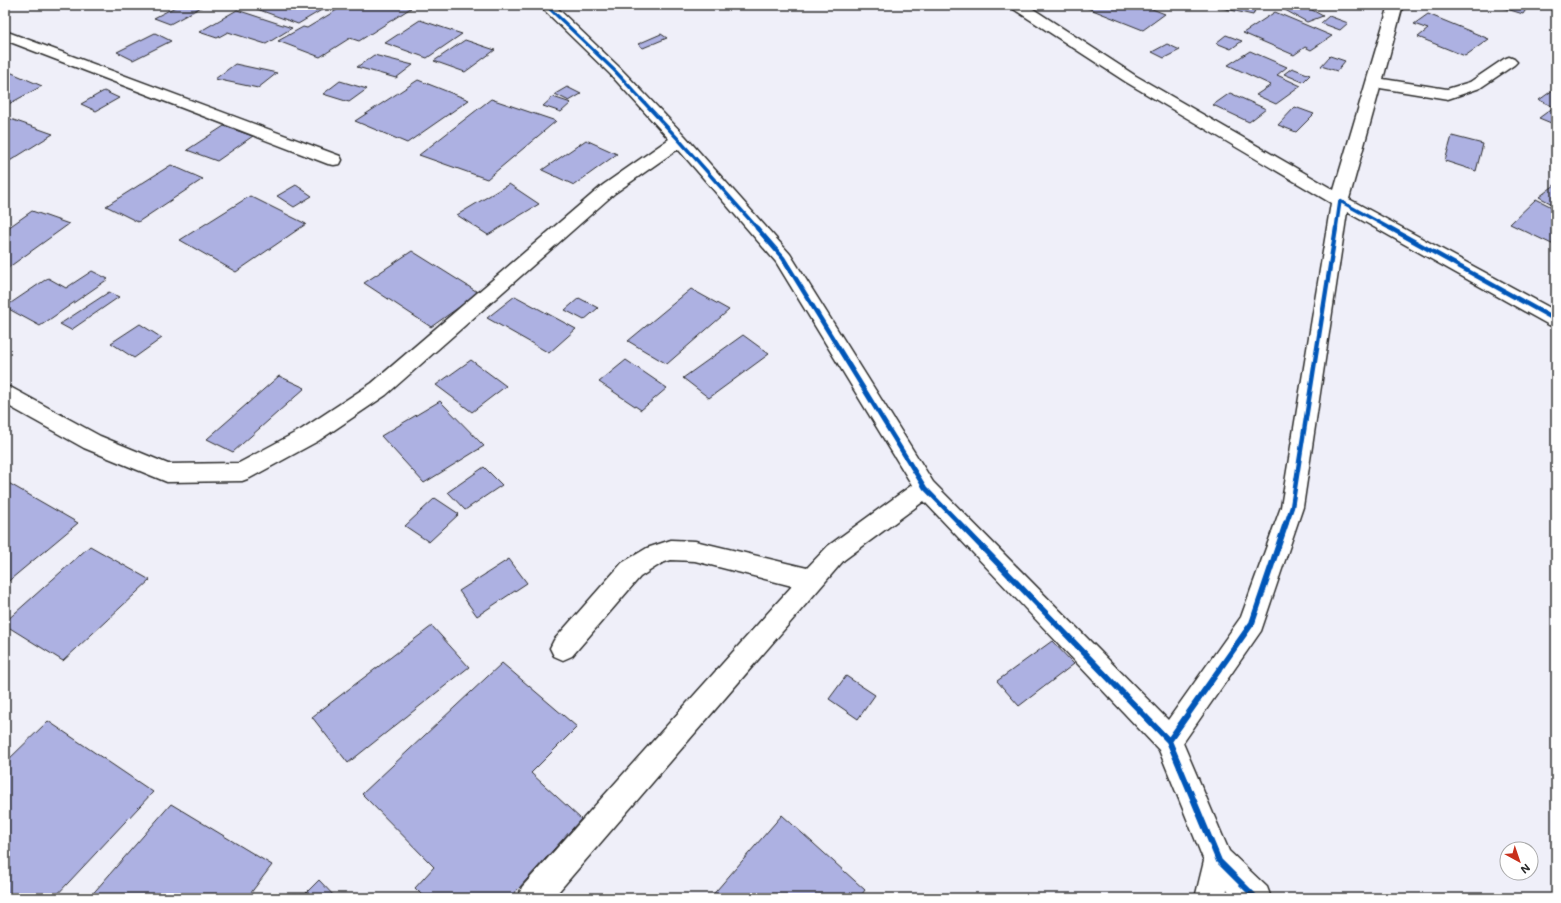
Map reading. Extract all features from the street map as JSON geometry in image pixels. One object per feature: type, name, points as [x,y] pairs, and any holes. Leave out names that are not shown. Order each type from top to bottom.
[{"type":"street","points":[[546,5],[615,71],[679,140],[783,258],[925,488],[1169,741],[1219,861],[1256,898]]},
{"type":"street","points":[[1017,5],[1131,79],[1340,201],[1556,320]]},
{"type":"street","points":[[1169,741],[1252,623],[1292,507],[1340,201],[1396,5]]},
{"type":"street","points":[[5,35],[334,160]]},
{"type":"street","points":[[1374,82],[1448,94],[1475,85],[1509,62]]},
{"type":"street","points":[[5,394],[92,442],[167,473],[242,472],[310,435],[379,389],[609,189],[679,140]]},
{"type":"street","points":[[533,898],[836,553],[925,488]]},
{"type":"street","points":[[562,648],[631,570],[655,555],[672,550],[695,551],[812,580]]},
{"type":"street","points":[[1210,898],[1219,861]]},
{"type":"building","points":[[179,5],[205,5],[170,24],[154,18]]},
{"type":"building","points":[[246,5],[330,5],[298,24]]},
{"type":"building","points":[[345,5],[401,5],[411,8],[359,41],[350,38],[320,57],[278,41],[303,27],[307,28]]},
{"type":"building","points":[[1088,5],[1142,5],[1165,14],[1143,30],[1085,7]]},
{"type":"building","points":[[1208,5],[1257,5],[1253,15]]},
{"type":"building","points":[[1297,5],[1303,5],[1323,16],[1307,22],[1285,10]]},
{"type":"building","points":[[1494,5],[1529,5],[1523,14]]},
{"type":"building","points":[[237,10],[292,28],[266,44],[228,32],[217,38],[199,32]]},
{"type":"building","points":[[1275,12],[1332,36],[1311,50],[1305,47],[1294,55],[1243,33]]},
{"type":"building","points":[[1428,14],[1489,39],[1465,56],[1418,37],[1428,29],[1414,24]]},
{"type":"building","points":[[1329,16],[1348,23],[1340,30],[1321,23]]},
{"type":"building","points":[[420,20],[462,34],[427,58],[385,43]]},
{"type":"building","points":[[155,33],[171,41],[133,60],[117,52]]},
{"type":"building","points":[[661,34],[667,38],[643,48],[638,44]]},
{"type":"building","points":[[1226,35],[1242,41],[1231,49],[1216,43]]},
{"type":"building","points":[[465,40],[495,50],[465,72],[434,61]]},
{"type":"building","points":[[1167,44],[1180,50],[1164,58],[1152,52]]},
{"type":"building","points":[[1250,51],[1287,67],[1277,75],[1301,86],[1276,104],[1256,95],[1271,85],[1228,65]]},
{"type":"building","points":[[374,55],[413,65],[396,78],[357,67]]},
{"type":"building","points":[[1330,56],[1345,61],[1337,71],[1321,66]]},
{"type":"building","points":[[235,64],[277,73],[258,88],[215,79]]},
{"type":"building","points":[[1292,68],[1310,75],[1303,82],[1284,74]]},
{"type":"building","points":[[5,70],[42,86],[5,106]]},
{"type":"building","points":[[418,80],[469,100],[407,143],[355,121]]},
{"type":"building","points":[[340,81],[367,89],[349,102],[323,94]]},
{"type":"building","points":[[567,87],[581,94],[569,101],[555,94]]},
{"type":"building","points":[[1553,90],[1556,92],[1556,125],[1539,118],[1554,107],[1539,100]]},
{"type":"building","points":[[104,91],[119,98],[96,111],[81,104]]},
{"type":"building","points":[[1230,93],[1266,109],[1249,122],[1213,105]]},
{"type":"building","points":[[553,97],[571,103],[561,112],[543,106]]},
{"type":"building","points":[[491,99],[556,121],[487,179],[419,155]]},
{"type":"building","points":[[1295,107],[1314,114],[1296,132],[1278,125]]},
{"type":"building","points":[[5,117],[53,134],[8,162],[5,161]]},
{"type":"building","points":[[224,126],[253,136],[217,161],[187,150]]},
{"type":"building","points":[[1452,136],[1483,144],[1476,171],[1445,161]]},
{"type":"building","points":[[586,140],[617,154],[574,185],[542,170]]},
{"type":"building","points":[[171,165],[203,179],[138,222],[106,206]]},
{"type":"building","points":[[509,184],[539,204],[488,235],[457,215]]},
{"type":"building","points":[[1556,184],[1556,206],[1539,197]]},
{"type":"building","points":[[296,185],[312,196],[294,207],[277,196]]},
{"type":"building","points":[[250,196],[306,224],[236,272],[180,240]]},
{"type":"building","points":[[1536,199],[1556,209],[1556,246],[1510,224]]},
{"type":"building","points":[[32,211],[69,224],[5,270],[5,230]]},
{"type":"building","points":[[412,251],[479,293],[431,327],[364,283]]},
{"type":"building","points":[[92,271],[108,279],[40,326],[5,307],[48,278],[66,288]]},
{"type":"building","points":[[691,289],[729,310],[667,364],[628,341]]},
{"type":"building","points":[[109,292],[119,297],[71,330],[60,324]]},
{"type":"building","points":[[515,296],[576,329],[549,353],[487,318]]},
{"type":"building","points":[[579,298],[598,308],[584,320],[565,310]]},
{"type":"building","points":[[140,324],[162,338],[134,358],[111,343]]},
{"type":"building","points":[[743,335],[769,354],[709,398],[683,378]]},
{"type":"building","points":[[471,360],[506,386],[472,412],[436,385]]},
{"type":"building","points":[[626,360],[667,388],[641,410],[599,382]]},
{"type":"building","points":[[279,376],[305,388],[233,452],[207,439]]},
{"type":"building","points":[[440,401],[484,446],[424,483],[381,436]]},
{"type":"building","points":[[484,467],[502,485],[465,510],[448,492]]},
{"type":"building","points":[[5,481],[78,523],[5,584]]},
{"type":"building","points":[[435,498],[459,514],[429,542],[405,526]]},
{"type":"building","points":[[90,546],[150,580],[63,661],[5,625],[5,622]]},
{"type":"building","points":[[509,559],[527,583],[477,616],[459,591]]},
{"type":"building","points":[[432,626],[469,667],[348,763],[312,717]]},
{"type":"building","points":[[1052,641],[1074,664],[1019,706],[997,681]]},
{"type":"building","points":[[502,663],[577,727],[531,773],[581,819],[510,898],[425,898],[415,888],[434,867],[362,794]]},
{"type":"building","points":[[846,676],[875,695],[858,719],[829,699]]},
{"type":"building","points":[[48,721],[153,792],[54,898],[5,898],[5,763]]},
{"type":"building","points":[[171,804],[272,865],[247,898],[89,898]]},
{"type":"building","points":[[782,815],[865,890],[859,898],[710,898]]},
{"type":"building","points":[[319,880],[336,898],[301,898]]},
{"type":"cycle path","points":[[546,5],[615,71],[679,140],[783,258],[925,488],[1169,741]]},
{"type":"cycle path","points":[[1256,898],[1219,861],[1169,741],[1252,623],[1292,507],[1340,201],[1556,320]]}]
